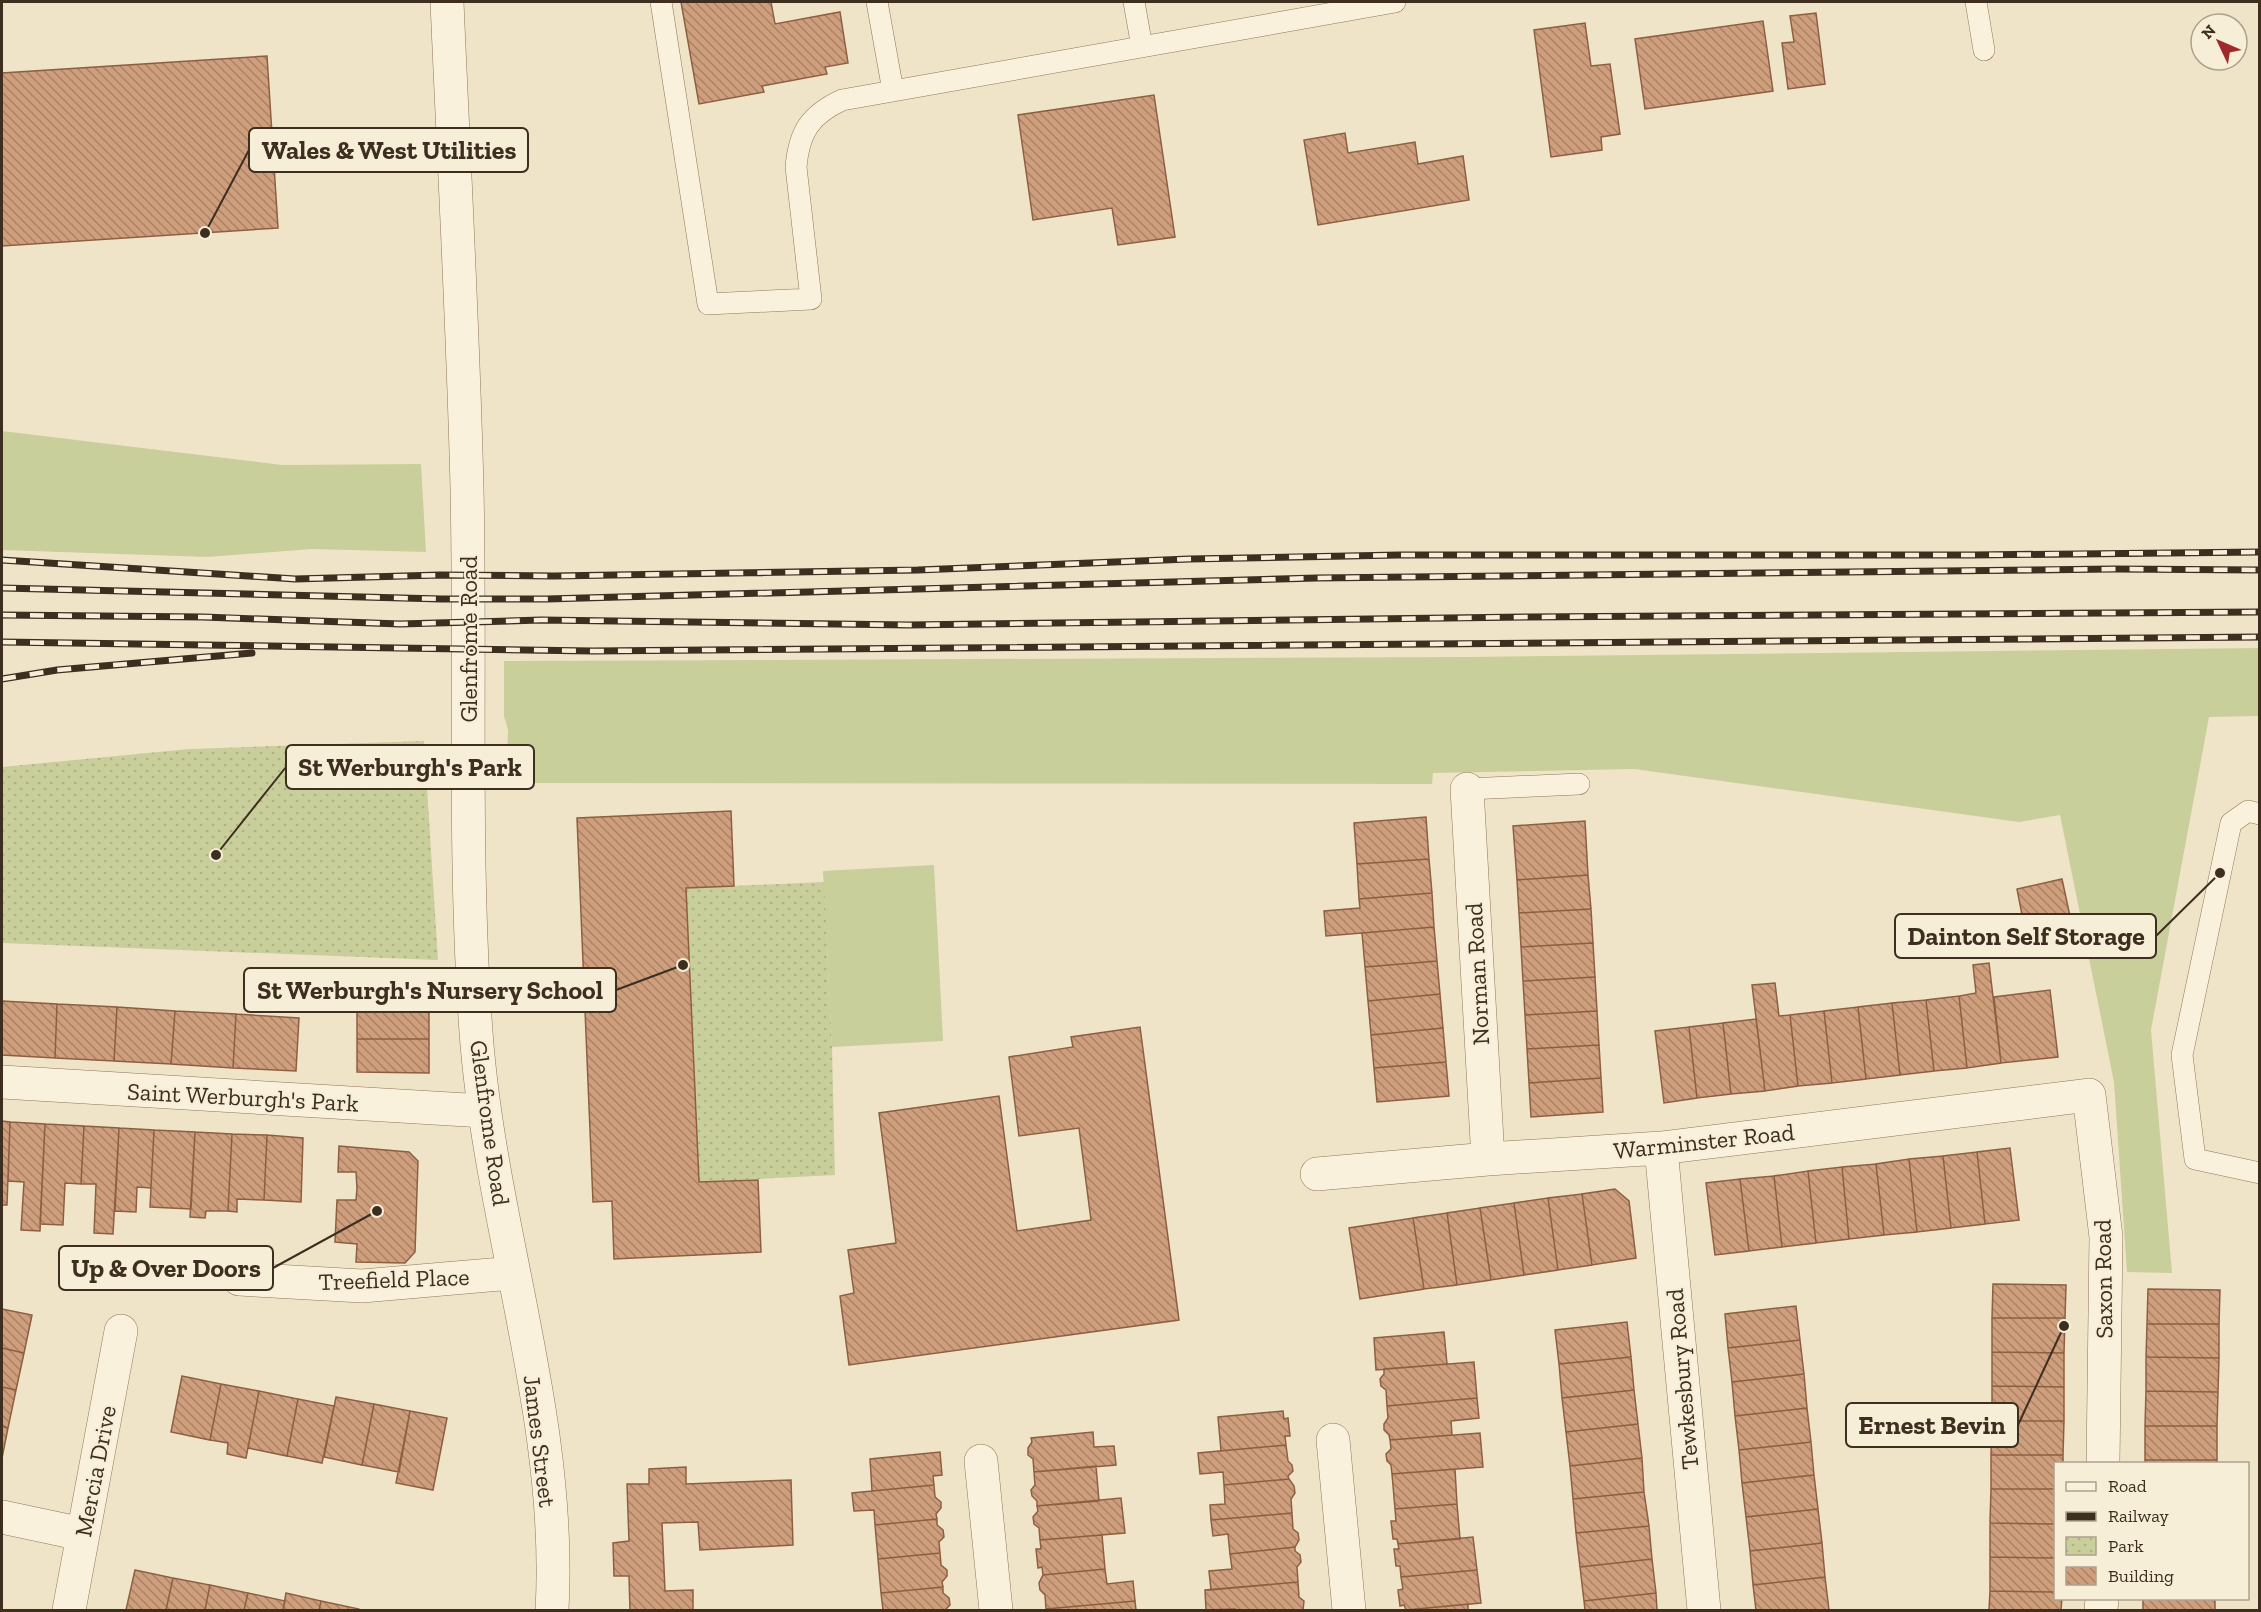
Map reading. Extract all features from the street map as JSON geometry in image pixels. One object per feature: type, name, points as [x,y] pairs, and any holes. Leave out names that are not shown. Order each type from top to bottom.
[{"type":"street","name":"Glenfrome Road","points":[[447,2],[467,490],[468,896],[476,1035],[484,1111],[513,1273]]},
{"type":"street","name":"Norman Road","points":[[1467,789],[1488,1160]]},
{"type":"street","name":"Saint Werburgh's Park","points":[[2,1082],[484,1111]]},
{"type":"street","name":"Warminster Road","points":[[1317,1174],[1660,1148],[2089,1095]]},
{"type":"street","name":"Saxon Road","points":[[2089,1095],[2106,1237],[2103,1462]]},
{"type":"street","name":"Tewkesbury Road","points":[[1660,1148],[1704,1611]]},
{"type":"street","name":"Treefield Place","points":[[239,1279],[362,1286],[513,1273]]},
{"type":"street","name":"James Street","points":[[513,1273],[548,1472],[554,1576],[552,1611]]},
{"type":"street","name":"Mercia Drive","points":[[69,1611],[121,1331]]},
{"type":"street","points":[[1333,1440],[1349,1611]]},
{"type":"street","points":[[981,1461],[996,1611]]},
{"type":"street","points":[[2,1517],[82,1534]]},
{"type":"lane","points":[[661,2],[708,304],[811,299],[796,167],[797,153],[803,133],[811,120],[824,109],[842,100],[1395,2]]},
{"type":"lane","points":[[877,2],[893,91]]},
{"type":"lane","points":[[1134,2],[1142,46]]},
{"type":"lane","points":[[1976,2],[1984,50]]},
{"type":"lane","points":[[1467,789],[1580,784]]},
{"type":"lane","points":[[2259,814],[2248,811],[2231,823],[2182,1055],[2195,1159],[2259,1173]]},
{"type":"green space","points":[[2,431],[282,465],[421,464],[426,552],[312,549],[208,557],[2,550]]},
{"type":"green space","points":[[2259,648],[2259,716],[2209,717],[2151,1030],[2172,1273],[2127,1272],[2114,1082],[2060,815],[2019,822],[1634,769],[1433,773],[1432,784],[506,783],[508,730],[504,716],[504,661],[1468,657]]},
{"type":"green space","points":[[424,741],[438,960],[2,943],[2,767],[189,749]]},
{"type":"green space","points":[[934,865],[943,1041],[832,1047],[823,871]]},
{"type":"green space","points":[[824,882],[832,1047],[835,1175],[699,1182],[686,888]]},
{"type":"building","points":[[681,2],[771,2],[775,24],[840,12],[848,63],[825,67],[827,74],[762,86],[764,92],[699,104]]},
{"type":"building","points":[[1816,13],[1825,84],[1788,89],[1782,43],[1794,42],[1790,16]]},
{"type":"building","points":[[1763,21],[1773,91],[1645,109],[1635,39]]},
{"type":"building","points":[[1585,23],[1591,66],[1610,64],[1620,134],[1601,137],[1602,150],[1551,157],[1534,30]]},
{"type":"building","points":[[267,56],[278,228],[2,246],[2,73]]},
{"type":"building","points":[[1154,95],[1175,237],[1118,245],[1112,208],[1033,220],[1018,115]]},
{"type":"building","points":[[1345,133],[1348,153],[1415,142],[1418,164],[1463,156],[1469,200],[1318,225],[1304,140]]},
{"type":"building","points":[[731,811],[734,886],[686,888],[699,1182],[758,1180],[761,1252],[614,1259],[612,1201],[593,1202],[577,818]]},
{"type":"building","points":[[1426,817],[1429,859],[1357,864],[1354,823]]},
{"type":"building","points":[[1585,821],[1588,875],[1517,880],[1513,826]]},
{"type":"building","points":[[1429,859],[1432,893],[1359,899],[1357,864]]},
{"type":"building","points":[[1588,875],[1591,909],[1519,913],[1517,880]]},
{"type":"building","points":[[2062,879],[2071,921],[2025,930],[2017,889]]},
{"type":"building","points":[[1432,893],[1434,927],[1326,936],[1324,911],[1360,908],[1359,899]]},
{"type":"building","points":[[1591,909],[1593,943],[1521,947],[1519,913]]},
{"type":"building","points":[[1434,927],[1437,961],[1365,967],[1362,933]]},
{"type":"building","points":[[1593,943],[1595,977],[1523,981],[1521,947]]},
{"type":"building","points":[[1437,961],[1440,994],[1368,1001],[1365,967]]},
{"type":"building","points":[[1989,963],[2001,1063],[1967,1068],[1959,996],[1976,993],[1973,965]]},
{"type":"building","points":[[1595,977],[1597,1011],[1525,1015],[1523,981]]},
{"type":"building","points":[[1775,983],[1779,1016],[1790,1015],[1798,1086],[1765,1091],[1752,985]]},
{"type":"building","points":[[2050,990],[2058,1057],[2001,1063],[1994,997]]},
{"type":"building","points":[[1440,994],[1443,1028],[1371,1035],[1368,1001]]},
{"type":"building","points":[[1959,996],[1967,1068],[1934,1071],[1926,1000]]},
{"type":"building","points":[[1926,1000],[1934,1071],[1900,1075],[1892,1003]]},
{"type":"building","points":[[2,1001],[57,1004],[55,1058],[2,1055]]},
{"type":"building","points":[[1892,1003],[1900,1075],[1866,1079],[1858,1007]]},
{"type":"building","points":[[57,1004],[117,1007],[114,1061],[55,1058]]},
{"type":"building","points":[[357,1005],[429,1005],[429,1039],[357,1039]]},
{"type":"building","points":[[117,1007],[175,1011],[171,1064],[114,1061]]},
{"type":"building","points":[[1858,1007],[1866,1079],[1832,1083],[1824,1011]]},
{"type":"building","points":[[175,1011],[236,1014],[233,1068],[171,1064]]},
{"type":"building","points":[[1597,1011],[1599,1045],[1527,1049],[1525,1015]]},
{"type":"building","points":[[1824,1011],[1832,1083],[1798,1086],[1790,1015]]},
{"type":"building","points":[[236,1014],[299,1018],[296,1071],[233,1068]]},
{"type":"building","points":[[1756,1019],[1765,1091],[1731,1094],[1723,1023]]},
{"type":"building","points":[[1723,1023],[1731,1094],[1697,1098],[1689,1027]]},
{"type":"building","points":[[1140,1027],[1179,1320],[849,1365],[840,1296],[854,1293],[848,1250],[896,1243],[879,1113],[999,1096],[1017,1231],[1091,1220],[1079,1128],[1019,1136],[1009,1057],[1073,1047],[1071,1037]]},
{"type":"building","points":[[1689,1027],[1697,1098],[1664,1103],[1655,1031]]},
{"type":"building","points":[[1443,1028],[1446,1062],[1374,1068],[1371,1035]]},
{"type":"building","points":[[357,1039],[429,1039],[429,1073],[357,1072]]},
{"type":"building","points":[[1599,1045],[1601,1078],[1529,1083],[1527,1049]]},
{"type":"building","points":[[1446,1062],[1449,1096],[1377,1102],[1374,1068]]},
{"type":"building","points":[[1601,1078],[1603,1112],[1531,1117],[1529,1083]]},
{"type":"building","points":[[2,1121],[10,1122],[7,1205],[2,1205]]},
{"type":"building","points":[[10,1122],[45,1124],[40,1231],[21,1230],[24,1182],[8,1181]]},
{"type":"building","points":[[45,1124],[84,1126],[81,1184],[65,1183],[63,1225],[40,1224]]},
{"type":"building","points":[[84,1126],[119,1128],[113,1234],[94,1233],[96,1184],[81,1184]]},
{"type":"building","points":[[119,1128],[154,1130],[151,1188],[137,1187],[136,1212],[115,1211]]},
{"type":"building","points":[[154,1130],[195,1132],[191,1209],[150,1207]]},
{"type":"building","points":[[195,1132],[232,1134],[228,1211],[206,1211],[205,1218],[190,1217]]},
{"type":"building","points":[[232,1134],[267,1135],[264,1200],[237,1199],[237,1212],[228,1211]]},
{"type":"building","points":[[267,1135],[303,1138],[301,1202],[264,1200]]},
{"type":"building","points":[[339,1146],[409,1152],[418,1161],[415,1252],[405,1263],[356,1262],[357,1244],[335,1242],[337,1200],[356,1200],[357,1188],[356,1172],[338,1172]]},
{"type":"building","points":[[2010,1148],[2019,1220],[1985,1224],[1977,1152]]},
{"type":"building","points":[[1977,1152],[1985,1224],[1951,1228],[1943,1156]]},
{"type":"building","points":[[1943,1156],[1951,1228],[1917,1232],[1909,1159]]},
{"type":"building","points":[[1909,1159],[1917,1232],[1884,1235],[1876,1164]]},
{"type":"building","points":[[1876,1164],[1884,1235],[1849,1239],[1842,1167]]},
{"type":"building","points":[[1842,1167],[1849,1239],[1816,1243],[1808,1171]]},
{"type":"building","points":[[1808,1171],[1816,1243],[1782,1247],[1774,1176]]},
{"type":"building","points":[[1774,1176],[1782,1247],[1749,1251],[1740,1179]]},
{"type":"building","points":[[1740,1179],[1749,1251],[1715,1255],[1706,1183]]},
{"type":"building","points":[[1615,1189],[1629,1201],[1636,1258],[1592,1265],[1582,1194]]},
{"type":"building","points":[[1582,1194],[1592,1265],[1558,1270],[1548,1198]]},
{"type":"building","points":[[1548,1198],[1558,1270],[1524,1275],[1514,1203]]},
{"type":"building","points":[[1514,1203],[1524,1275],[1491,1280],[1480,1208]]},
{"type":"building","points":[[1480,1208],[1491,1280],[1457,1285],[1447,1213]]},
{"type":"building","points":[[1447,1213],[1457,1285],[1424,1289],[1413,1218]]},
{"type":"building","points":[[1413,1218],[1424,1289],[1360,1299],[1349,1228]]},
{"type":"building","points":[[1993,1284],[2066,1285],[2065,1318],[1992,1318]]},
{"type":"building","points":[[2148,1289],[2220,1290],[2219,1324],[2147,1324]]},
{"type":"building","points":[[1796,1306],[1800,1340],[1728,1348],[1725,1314]]},
{"type":"building","points":[[2,1309],[32,1315],[24,1353],[2,1348]]},
{"type":"building","points":[[1992,1318],[2065,1318],[2064,1353],[1992,1352]]},
{"type":"building","points":[[1627,1322],[1631,1357],[1559,1364],[1555,1330]]},
{"type":"building","points":[[2147,1324],[2219,1324],[2219,1358],[2146,1357]]},
{"type":"building","points":[[1444,1332],[1447,1364],[1376,1370],[1374,1338]]},
{"type":"building","points":[[1800,1340],[1804,1374],[1732,1382],[1728,1348]]},
{"type":"building","points":[[2,1348],[24,1353],[16,1390],[2,1387]]},
{"type":"building","points":[[1992,1352],[2064,1353],[2064,1387],[1992,1386]]},
{"type":"building","points":[[1631,1357],[1634,1390],[1562,1398],[1559,1364]]},
{"type":"building","points":[[2146,1357],[2219,1358],[2218,1392],[2146,1391]]},
{"type":"building","points":[[1474,1362],[1477,1398],[1387,1406],[1386,1390],[1381,1386],[1380,1379],[1384,1374],[1384,1369]]},
{"type":"building","points":[[1804,1374],[1807,1408],[1735,1416],[1732,1382]]},
{"type":"building","points":[[182,1376],[221,1384],[210,1440],[171,1432]]},
{"type":"building","points":[[221,1384],[259,1391],[246,1458],[227,1454],[228,1443],[210,1440]]},
{"type":"building","points":[[1992,1386],[2064,1387],[2064,1421],[1992,1421]]},
{"type":"building","points":[[2,1387],[16,1390],[8,1428],[2,1426]]},
{"type":"building","points":[[1634,1390],[1638,1424],[1566,1432],[1562,1398]]},
{"type":"building","points":[[259,1391],[298,1399],[287,1456],[248,1448]]},
{"type":"building","points":[[2146,1391],[2218,1392],[2217,1426],[2145,1426]]},
{"type":"building","points":[[336,1397],[374,1404],[362,1465],[324,1457]]},
{"type":"building","points":[[1477,1398],[1479,1418],[1451,1421],[1452,1435],[1390,1440],[1384,1430],[1384,1424],[1388,1418],[1387,1406]]},
{"type":"building","points":[[298,1399],[334,1406],[322,1463],[287,1456]]},
{"type":"building","points":[[374,1404],[410,1411],[399,1472],[362,1465]]},
{"type":"building","points":[[1807,1408],[1811,1442],[1739,1450],[1735,1416]]},
{"type":"building","points":[[410,1411],[447,1418],[433,1490],[396,1483]]},
{"type":"building","points":[[1283,1411],[1284,1419],[1288,1418],[1290,1436],[1285,1436],[1286,1445],[1221,1451],[1218,1417]]},
{"type":"building","points":[[1992,1421],[2064,1421],[2063,1455],[1991,1455]]},
{"type":"building","points":[[1638,1424],[1642,1458],[1570,1466],[1566,1432]]},
{"type":"building","points":[[2,1426],[8,1428],[2,1458]]},
{"type":"building","points":[[2145,1426],[2217,1426],[2217,1460],[2145,1460]]},
{"type":"building","points":[[1093,1432],[1094,1447],[1114,1446],[1116,1465],[1034,1472],[1033,1459],[1028,1455],[1031,1438]]},
{"type":"building","points":[[1480,1433],[1483,1467],[1392,1474],[1391,1465],[1387,1461],[1386,1454],[1391,1449],[1390,1440]]},
{"type":"building","points":[[1811,1442],[1814,1475],[1742,1483],[1739,1450]]},
{"type":"building","points":[[1286,1445],[1288,1461],[1293,1471],[1288,1476],[1289,1479],[1224,1485],[1223,1472],[1200,1474],[1198,1453]]},
{"type":"building","points":[[940,1452],[942,1475],[933,1476],[934,1485],[872,1491],[870,1459]]},
{"type":"building","points":[[1991,1455],[2063,1455],[2063,1462],[2054,1462],[2054,1489],[1991,1489]]},
{"type":"building","points":[[1642,1458],[1644,1492],[1573,1499],[1570,1466]]},
{"type":"building","points":[[2145,1460],[2217,1460],[2217,1462],[2145,1462]]},
{"type":"building","points":[[1096,1466],[1099,1501],[1037,1506],[1031,1490],[1035,1485],[1034,1472]]},
{"type":"building","points":[[686,1467],[686,1484],[791,1480],[793,1545],[700,1550],[698,1522],[662,1523],[665,1591],[693,1590],[693,1610],[630,1610],[629,1576],[614,1576],[613,1543],[629,1541],[627,1484],[649,1484],[649,1469]]},
{"type":"building","points":[[1455,1469],[1457,1504],[1395,1509],[1392,1474]]},
{"type":"building","points":[[1814,1475],[1818,1509],[1746,1517],[1742,1483]]},
{"type":"building","points":[[1289,1479],[1294,1486],[1295,1493],[1291,1499],[1292,1513],[1211,1520],[1210,1505],[1225,1504],[1224,1485]]},
{"type":"building","points":[[934,1485],[935,1497],[941,1502],[941,1508],[936,1514],[937,1519],[875,1525],[874,1510],[854,1511],[852,1493]]},
{"type":"building","points":[[1991,1489],[2054,1489],[2054,1524],[1990,1523]]},
{"type":"building","points":[[1644,1492],[1649,1526],[1576,1533],[1573,1499]]},
{"type":"building","points":[[1121,1498],[1125,1533],[1040,1540],[1039,1528],[1034,1524],[1033,1517],[1038,1511],[1037,1506]]},
{"type":"building","points":[[1457,1504],[1460,1539],[1398,1544],[1397,1539],[1393,1539],[1391,1521],[1396,1521],[1395,1509]]},
{"type":"building","points":[[1818,1509],[1822,1543],[1750,1551],[1746,1517]]},
{"type":"building","points":[[1292,1513],[1293,1529],[1298,1533],[1299,1540],[1295,1547],[1230,1554],[1228,1534],[1213,1536],[1211,1520]]},
{"type":"building","points":[[937,1519],[937,1525],[943,1530],[944,1537],[939,1542],[940,1553],[878,1559],[875,1525]]},
{"type":"building","points":[[1990,1523],[2054,1524],[2054,1558],[1990,1557]]},
{"type":"building","points":[[1649,1526],[1652,1559],[1580,1567],[1576,1533]]},
{"type":"building","points":[[1102,1535],[1105,1569],[1043,1575],[1042,1567],[1038,1568],[1036,1549],[1041,1549],[1040,1540]]},
{"type":"building","points":[[1473,1537],[1477,1570],[1401,1577],[1400,1566],[1396,1566],[1394,1549],[1399,1549],[1398,1544]]},
{"type":"building","points":[[1822,1543],[1825,1577],[1753,1585],[1750,1551]]},
{"type":"building","points":[[1295,1547],[1301,1562],[1297,1567],[1298,1582],[1211,1590],[1209,1571],[1232,1569],[1230,1554]]},
{"type":"building","points":[[940,1553],[941,1565],[947,1570],[947,1576],[942,1582],[943,1587],[881,1593],[878,1559]]},
{"type":"building","points":[[1990,1557],[2054,1558],[2054,1592],[1990,1591]]},
{"type":"building","points":[[1652,1559],[1656,1593],[1584,1601],[1580,1567]]},
{"type":"building","points":[[1105,1569],[1107,1584],[1133,1581],[1135,1601],[1046,1609],[1045,1595],[1040,1590],[1039,1583],[1043,1575]]},
{"type":"building","points":[[135,1570],[173,1578],[166,1610],[126,1610]]},
{"type":"building","points":[[1477,1570],[1481,1603],[1406,1610],[1404,1605],[1400,1606],[1398,1590],[1403,1589],[1401,1577]]},
{"type":"building","points":[[1825,1577],[1829,1610],[1756,1610],[1753,1585]]},
{"type":"building","points":[[173,1578],[210,1585],[205,1610],[166,1610]]},
{"type":"building","points":[[1298,1582],[1299,1597],[1304,1601],[1303,1610],[1206,1610],[1205,1590]]},
{"type":"building","points":[[210,1585],[248,1593],[244,1610],[205,1610]]},
{"type":"building","points":[[943,1587],[943,1593],[949,1598],[950,1605],[945,1610],[883,1610],[881,1593]]},
{"type":"building","points":[[1990,1591],[2054,1592],[2054,1600],[2062,1600],[2061,1610],[1989,1610]]},
{"type":"building","points":[[248,1593],[285,1601],[283,1610],[244,1610]]},
{"type":"building","points":[[286,1593],[321,1601],[319,1610],[283,1610]]},
{"type":"building","points":[[1656,1593],[1657,1610],[1585,1610],[1584,1601]]},
{"type":"building","points":[[2143,1600],[2215,1600],[2215,1610],[2143,1610]]},
{"type":"building","points":[[321,1601],[359,1609],[359,1610],[319,1610]]},
{"type":"building","points":[[1135,1601],[1136,1610],[1046,1610],[1046,1609]]},
{"type":"building","points":[[1468,1604],[1468,1610],[1406,1610]]},
{"type":"railway","points":[[2,560],[295,579],[440,575],[554,576],[918,570],[1189,559],[1399,555],[1973,555],[2260,552]]},
{"type":"railway","points":[[2,588],[442,599],[547,599],[1317,578],[2114,569],[2260,570]]},
{"type":"railway","points":[[2,615],[203,617],[400,624],[541,620],[909,625],[1528,617],[2260,612]]},
{"type":"railway","points":[[2,642],[593,651],[2260,637]]},
{"type":"railway","points":[[2,679],[57,670],[252,653]]},
{"type":"place","name":"Wales & West Utilities","points":[[205,233]]},
{"type":"place","name":"St Werburgh's Park","points":[[216,855]]},
{"type":"place","name":"Dainton Self Storage","points":[[2220,873]]},
{"type":"place","name":"St Werburgh's Nursery School","points":[[683,965]]},
{"type":"place","name":"Up & Over Doors","points":[[377,1211]]},
{"type":"place","name":"Ernest Bevin","points":[[2064,1326]]}]
